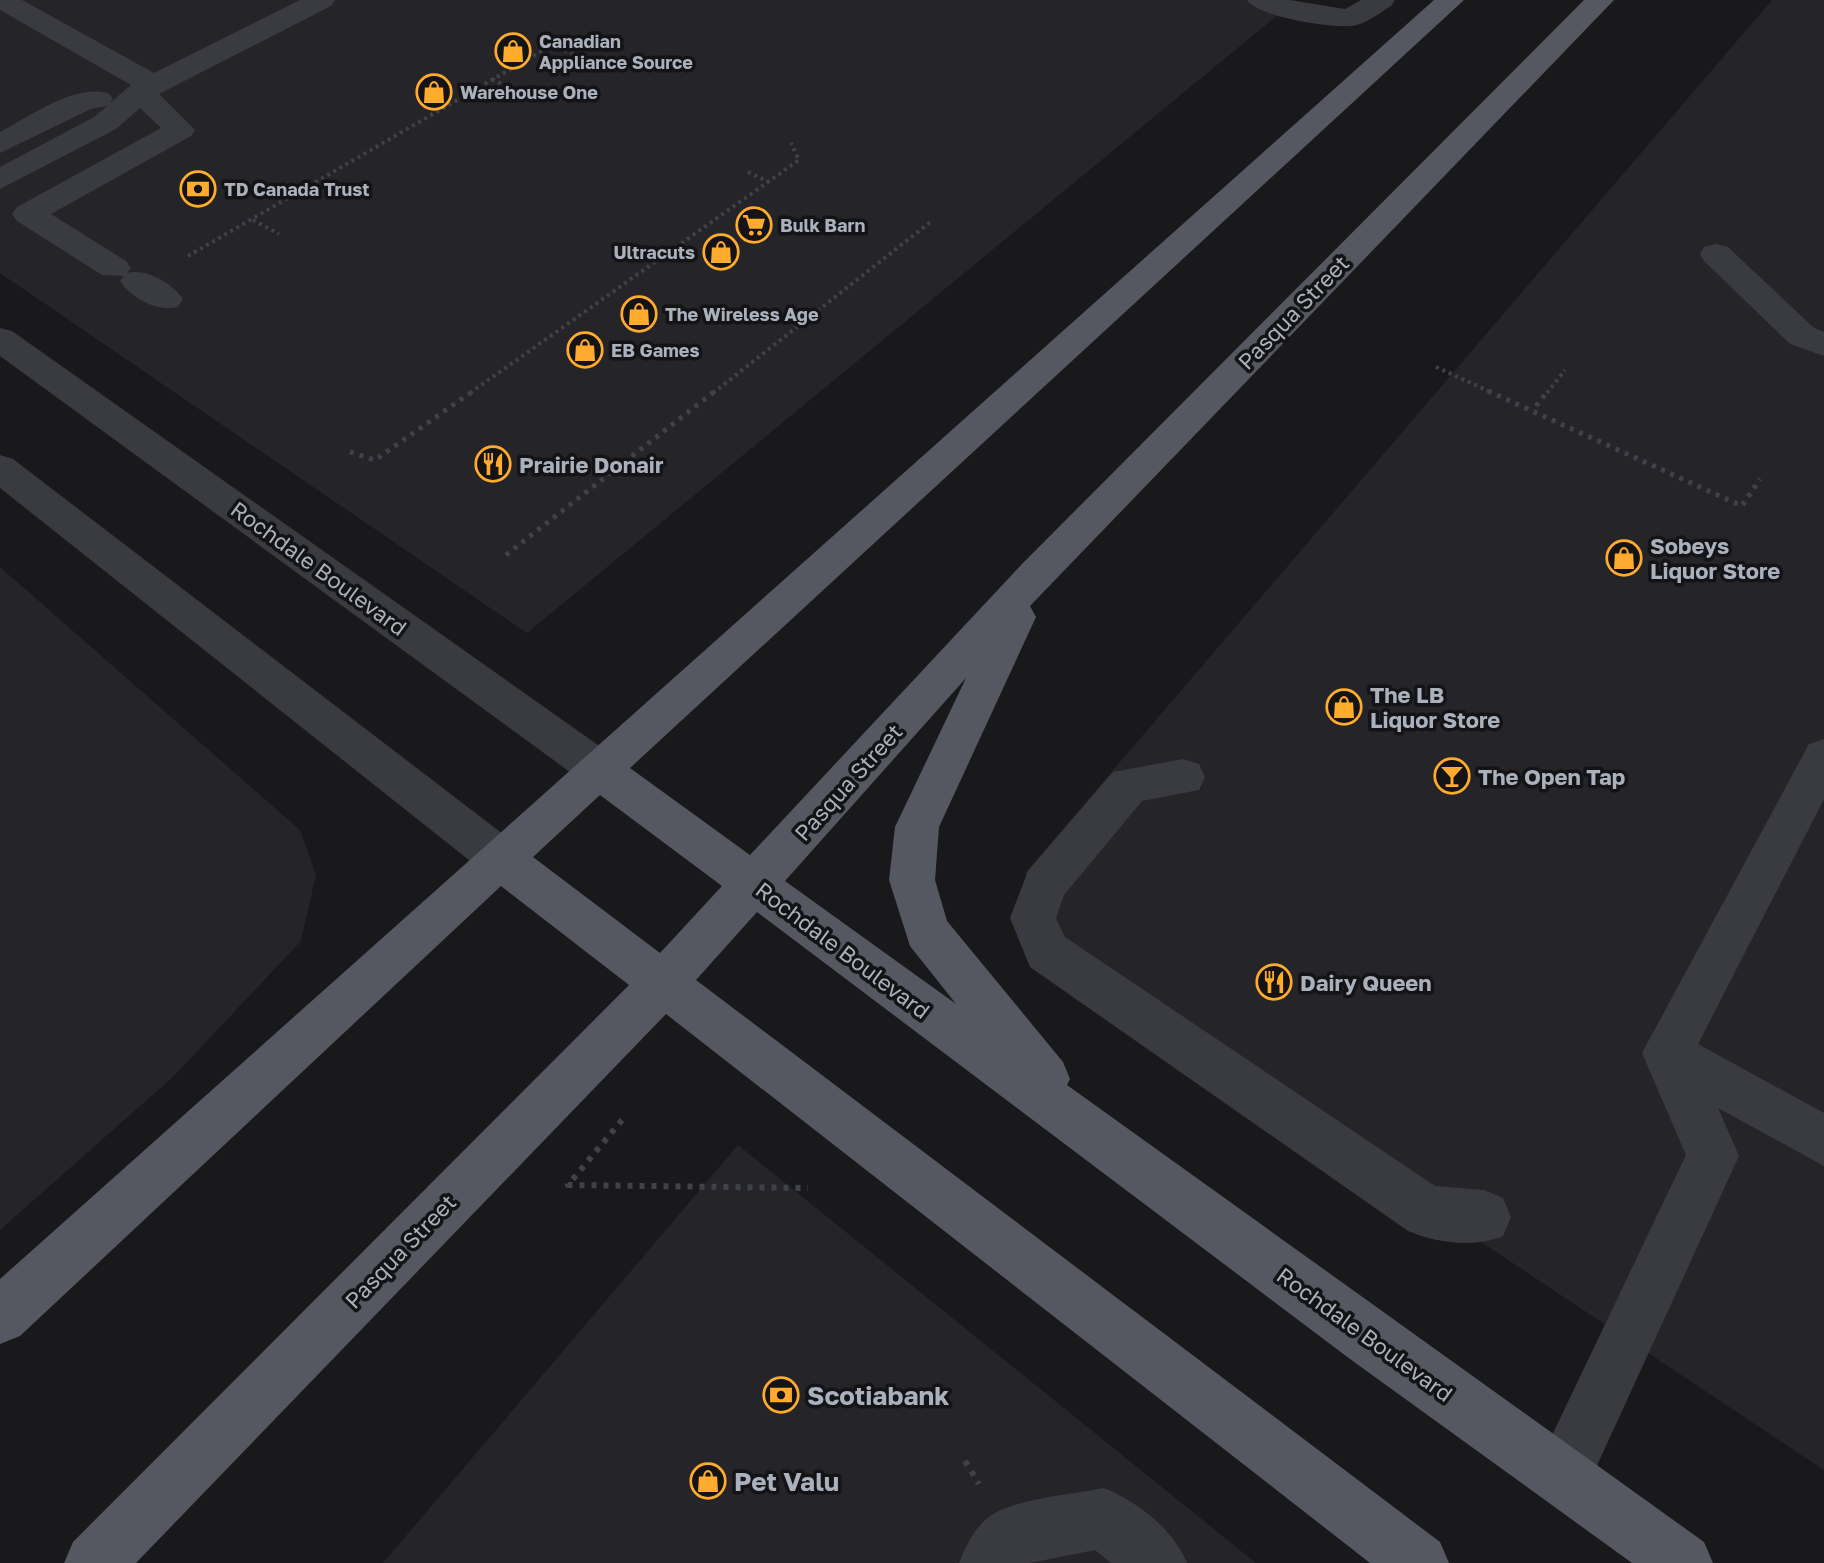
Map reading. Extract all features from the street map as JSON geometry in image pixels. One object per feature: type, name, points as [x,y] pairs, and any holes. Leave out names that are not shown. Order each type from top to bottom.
[{"type":"main road","points":[[0,1316],[500,858],[1450,0]]},
{"type":"main road","name":"Pasqua Street","points":[[94,1563],[663,983],[1036,574],[1600,0]]},
{"type":"main road","points":[[1036,574],[917,827],[912,880],[927,931],[970,989],[1093,1136]]},
{"type":"main road","name":"Rochdale Boulevard","points":[[600,770],[1093,1136],[1683,1563]]},
{"type":"main road","points":[[500,858],[1419,1563]]},
{"type":"street","points":[[2,0],[147,89],[180,130],[28,214],[166,299]]},
{"type":"street","points":[[0,180],[105,123],[147,89],[321,0]]},
{"type":"street","points":[[1261,0],[1298,12],[1350,18],[1381,0]]},
{"type":"street","points":[[0,144],[82,102],[147,89]]},
{"type":"street","points":[[1716,254],[1802,336],[1824,345]]},
{"type":"street","name":"Rochdale Boulevard","points":[[0,339],[600,770]]},
{"type":"street","points":[[0,468],[500,858]]},
{"type":"street","points":[[1667,1053],[1824,757]]},
{"type":"street","points":[[1183,777],[1129,785],[1044,885],[1033,918],[1047,952],[1427,1212],[1484,1217]]},
{"type":"street","points":[[1667,1053],[1824,1141]]},
{"type":"street","points":[[1562,1475],[1713,1156],[1667,1053]]},
{"type":"street","points":[[989,1563],[1011,1537],[1104,1518],[1157,1563]]},
{"type":"path","points":[[184,259],[552,45],[583,58]]},
{"type":"path","points":[[492,79],[522,94]]},
{"type":"path","points":[[350,452],[375,460],[799,160],[791,143]]},
{"type":"path","points":[[748,172],[769,182]]},
{"type":"path","points":[[253,220],[279,234]]},
{"type":"path","points":[[506,555],[933,220]]},
{"type":"path","points":[[1436,367],[1742,506],[1760,479]]},
{"type":"path","points":[[1536,406],[1565,370]]},
{"type":"path","points":[[622,1120],[568,1185],[808,1188]]},
{"type":"shaded area","points":[[0,0],[1296,0],[527,633],[0,273]]},
{"type":"shaded area","points":[[1772,0],[1824,0],[1824,1470],[1098,987],[1025,873]]},
{"type":"shaded area","points":[[0,567],[300,830],[316,875],[301,941],[174,1076],[0,1230]]},
{"type":"shaded area","points":[[738,1145],[1256,1563],[383,1563]]},
{"type":"place","name":"Canadian Appliance Source","points":[[513,51]]},
{"type":"place","name":"Warehouse One","points":[[434,92]]},
{"type":"place","name":"TD Canada Trust","points":[[198,189]]},
{"type":"place","name":"Bulk Barn","points":[[754,225]]},
{"type":"place","name":"Ultracuts","points":[[721,252]]},
{"type":"place","name":"The Wireless Age","points":[[639,314]]},
{"type":"place","name":"EB Games","points":[[585,350]]},
{"type":"place","name":"Prairie Donair","points":[[493,464]]},
{"type":"place","name":"Sobeys Liquor Store","points":[[1624,558]]},
{"type":"place","name":"The LB Liquor Store","points":[[1344,707]]},
{"type":"place","name":"The Open Tap","points":[[1452,776]]},
{"type":"place","name":"Dairy Queen","points":[[1274,982]]},
{"type":"place","name":"Scotiabank","points":[[781,1395]]},
{"type":"place","name":"Pet Valu","points":[[708,1481]]}]
